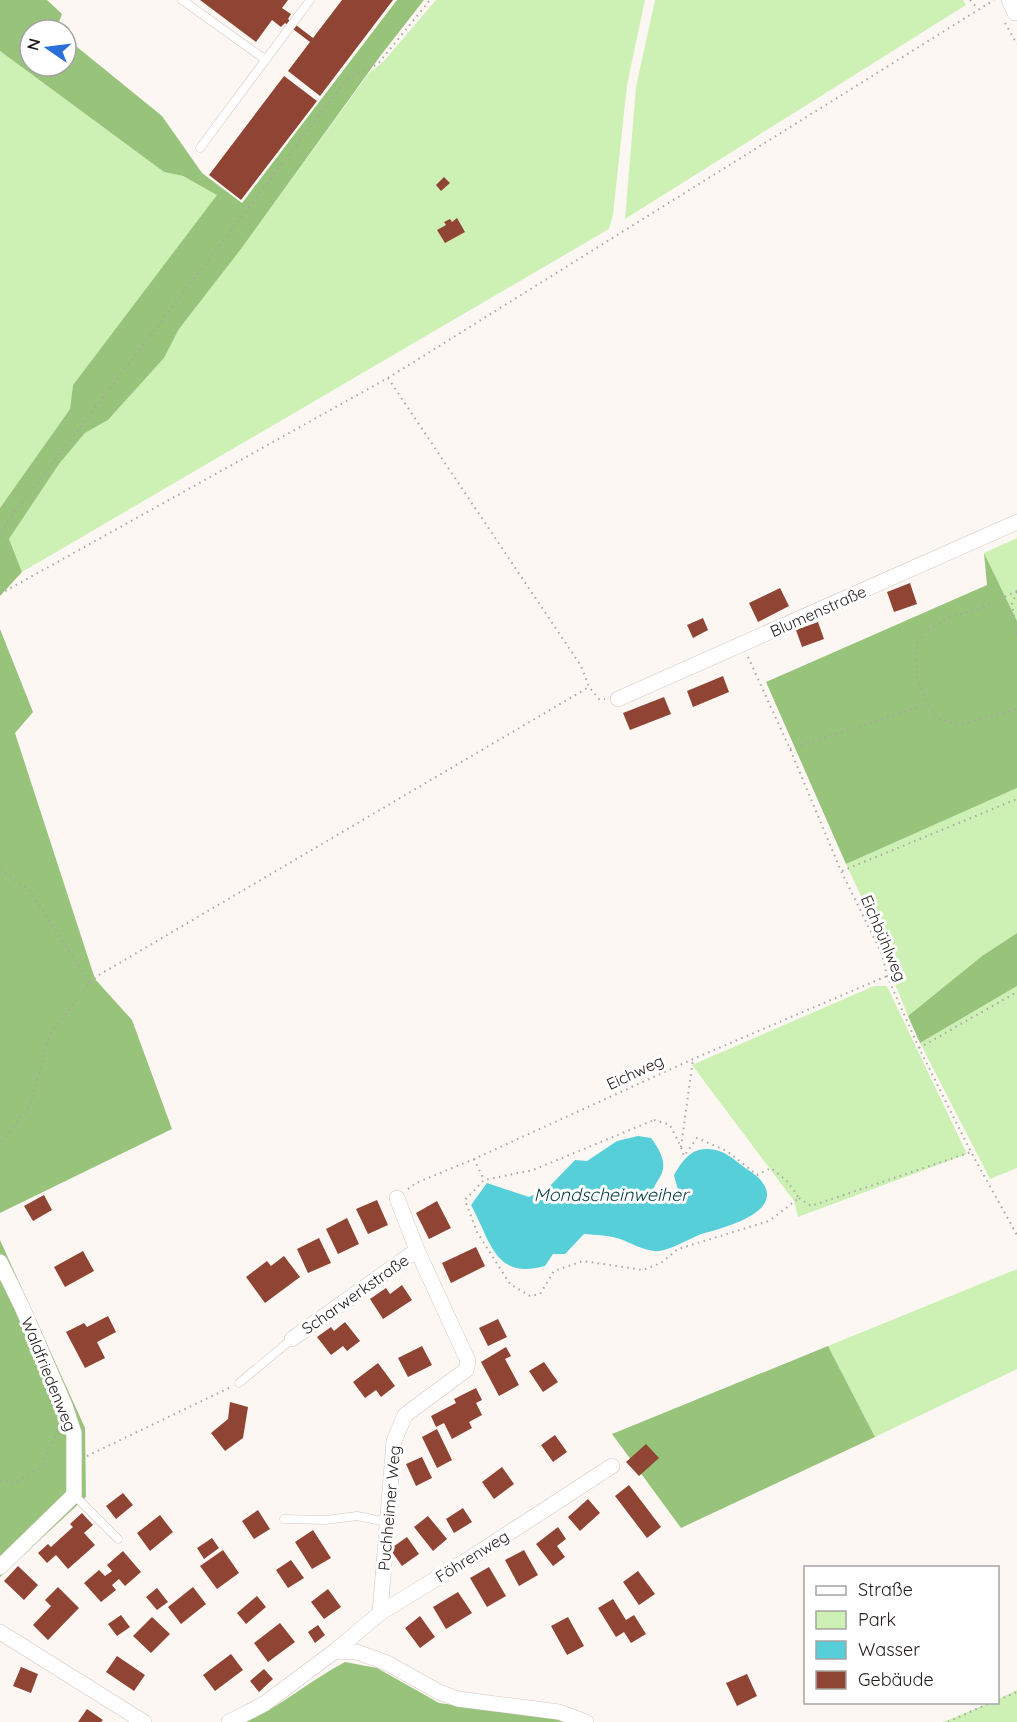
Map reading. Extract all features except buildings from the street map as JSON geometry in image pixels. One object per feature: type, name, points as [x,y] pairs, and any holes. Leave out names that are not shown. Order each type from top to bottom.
[{"type":"street","name":"Blumenstraße","points":[[618,699],[1017,522]]},
{"type":"street","name":"Puchheimer Weg","points":[[380,1613],[394,1441],[405,1415],[466,1370],[468,1361],[417,1250],[397,1198]]},
{"type":"street","name":"Scharwerkstraße","points":[[292,1339],[417,1250]]},
{"type":"street","name":"Waldfriedenweg","points":[[0,1262],[22,1307],[74,1432],[74,1494]]},
{"type":"street","name":"Föhrenweg","points":[[228,1722],[264,1704],[335,1651],[380,1613],[472,1557],[612,1466]]},
{"type":"street","points":[[0,1567],[74,1494]]},
{"type":"street","points":[[0,1632],[141,1722]]},
{"type":"street","points":[[335,1651],[357,1652],[387,1663],[439,1692],[458,1699],[559,1712],[586,1722]]},
{"type":"lane","points":[[183,0],[266,60]]},
{"type":"lane","points":[[200,148],[310,0]]},
{"type":"lane","points":[[239,1383],[292,1339]]},
{"type":"lane","points":[[74,1494],[118,1539]]},
{"type":"lane","points":[[284,1519],[325,1520],[357,1516],[387,1522]]},
{"type":"path","points":[[0,538],[5,525],[348,78],[378,64],[430,0]]},
{"type":"path","points":[[970,0],[979,10]]},
{"type":"path","points":[[0,594],[388,378],[994,0]]},
{"type":"path","points":[[388,378],[581,666],[589,687],[599,699],[618,699]]},
{"type":"path","points":[[1017,592],[1012,604],[1017,636]]},
{"type":"path","points":[[1017,592],[976,610],[952,616],[922,632],[916,645],[917,677],[927,704],[939,719],[958,725],[1017,709]]},
{"type":"path","name":"Eichbühlweg","points":[[742,644],[790,749],[841,871],[882,954],[887,976],[919,1048],[971,1152],[1017,1235]]},
{"type":"path","points":[[0,1144],[30,1105],[50,1034],[90,982],[99,975],[589,687]]},
{"type":"path","points":[[790,749],[927,704]]},
{"type":"path","points":[[841,871],[1017,799]]},
{"type":"path","points":[[0,869],[28,890],[90,982]]},
{"type":"path","name":"Eichweg","points":[[397,1198],[416,1183],[693,1059],[887,976]]},
{"type":"path","points":[[919,1048],[1017,992]]},
{"type":"path","points":[[681,1147],[693,1059]]},
{"type":"path","points":[[800,1198],[769,1221],[678,1249],[661,1263],[643,1270],[583,1261],[554,1271],[540,1294],[530,1296],[510,1284],[477,1232],[465,1200],[484,1180],[533,1170],[654,1120],[670,1125],[684,1156],[697,1138],[727,1151],[757,1175],[771,1168],[811,1206],[971,1152]]},
{"type":"path","points":[[474,1159],[484,1180]]},
{"type":"path","points":[[74,1462],[239,1383]]},
{"type":"path","points":[[0,1479],[14,1484],[41,1467],[56,1437],[65,1406]]},
{"type":"path","points":[[999,1700],[1017,1692]]},
{"type":"path","points":[[948,1722],[988,1704]]},
{"type":"green space","points":[[0,0],[47,0],[62,14],[60,18],[18,18],[18,64],[0,51]]},
{"type":"green space","points":[[397,0],[424,0],[381,55],[241,249],[179,329],[164,358],[108,420],[85,433],[59,464],[9,539],[22,572],[0,596],[0,508],[70,409],[73,385],[217,195],[183,176],[164,172],[37,78],[78,78],[78,48],[162,116],[202,173],[242,203]]},
{"type":"green space","points":[[436,0],[645,0],[627,85],[613,215],[609,229],[22,572],[9,539],[59,464],[85,433],[108,420],[164,358],[179,329],[241,249],[369,73],[384,61]]},
{"type":"green space","points":[[655,0],[963,0],[966,5],[625,219],[636,87]]},
{"type":"green space","points":[[0,51],[18,64],[18,78],[37,78],[164,172],[183,176],[218,195],[73,385],[70,409],[0,508]]},
{"type":"green space","points":[[1017,538],[1017,621],[984,553]]},
{"type":"green space","points":[[984,553],[1017,621],[1017,788],[846,864],[766,682],[987,585]]},
{"type":"green space","points":[[0,629],[33,712],[15,733],[95,979],[132,1020],[172,1129],[0,1213]]},
{"type":"green space","points":[[1017,788],[1017,933],[982,956],[908,1016],[888,967],[880,937],[846,864]]},
{"type":"green space","points":[[1017,933],[1017,986],[920,1043],[908,1016],[982,956]]},
{"type":"green space","points":[[874,986],[887,986],[967,1154],[798,1217],[794,1201],[692,1065]]},
{"type":"green space","points":[[1017,986],[1017,1168],[990,1179],[920,1043]]},
{"type":"green space","points":[[0,1240],[85,1428],[86,1497],[0,1577]]},
{"type":"green space","points":[[1017,1269],[1017,1369],[875,1437],[828,1346]]},
{"type":"green space","points":[[828,1346],[875,1437],[681,1528],[612,1434]]},
{"type":"green space","points":[[345,1662],[377,1668],[439,1703],[566,1720],[562,1722],[246,1722]]},
{"type":"green space","points":[[1017,1690],[1017,1722],[943,1722],[987,1704],[999,1704],[999,1699]]},
{"type":"water","name":"Mondscheinweiher","points":[[638,1136],[651,1138],[662,1156],[662,1173],[653,1191],[655,1200],[669,1197],[678,1190],[674,1175],[688,1156],[702,1149],[708,1149],[728,1155],[758,1177],[767,1195],[764,1204],[747,1218],[736,1223],[660,1251],[646,1249],[620,1239],[584,1234],[565,1254],[553,1254],[545,1266],[528,1269],[515,1267],[504,1262],[496,1254],[471,1205],[487,1183],[529,1197],[548,1188],[575,1160],[587,1161],[617,1141]]}]
